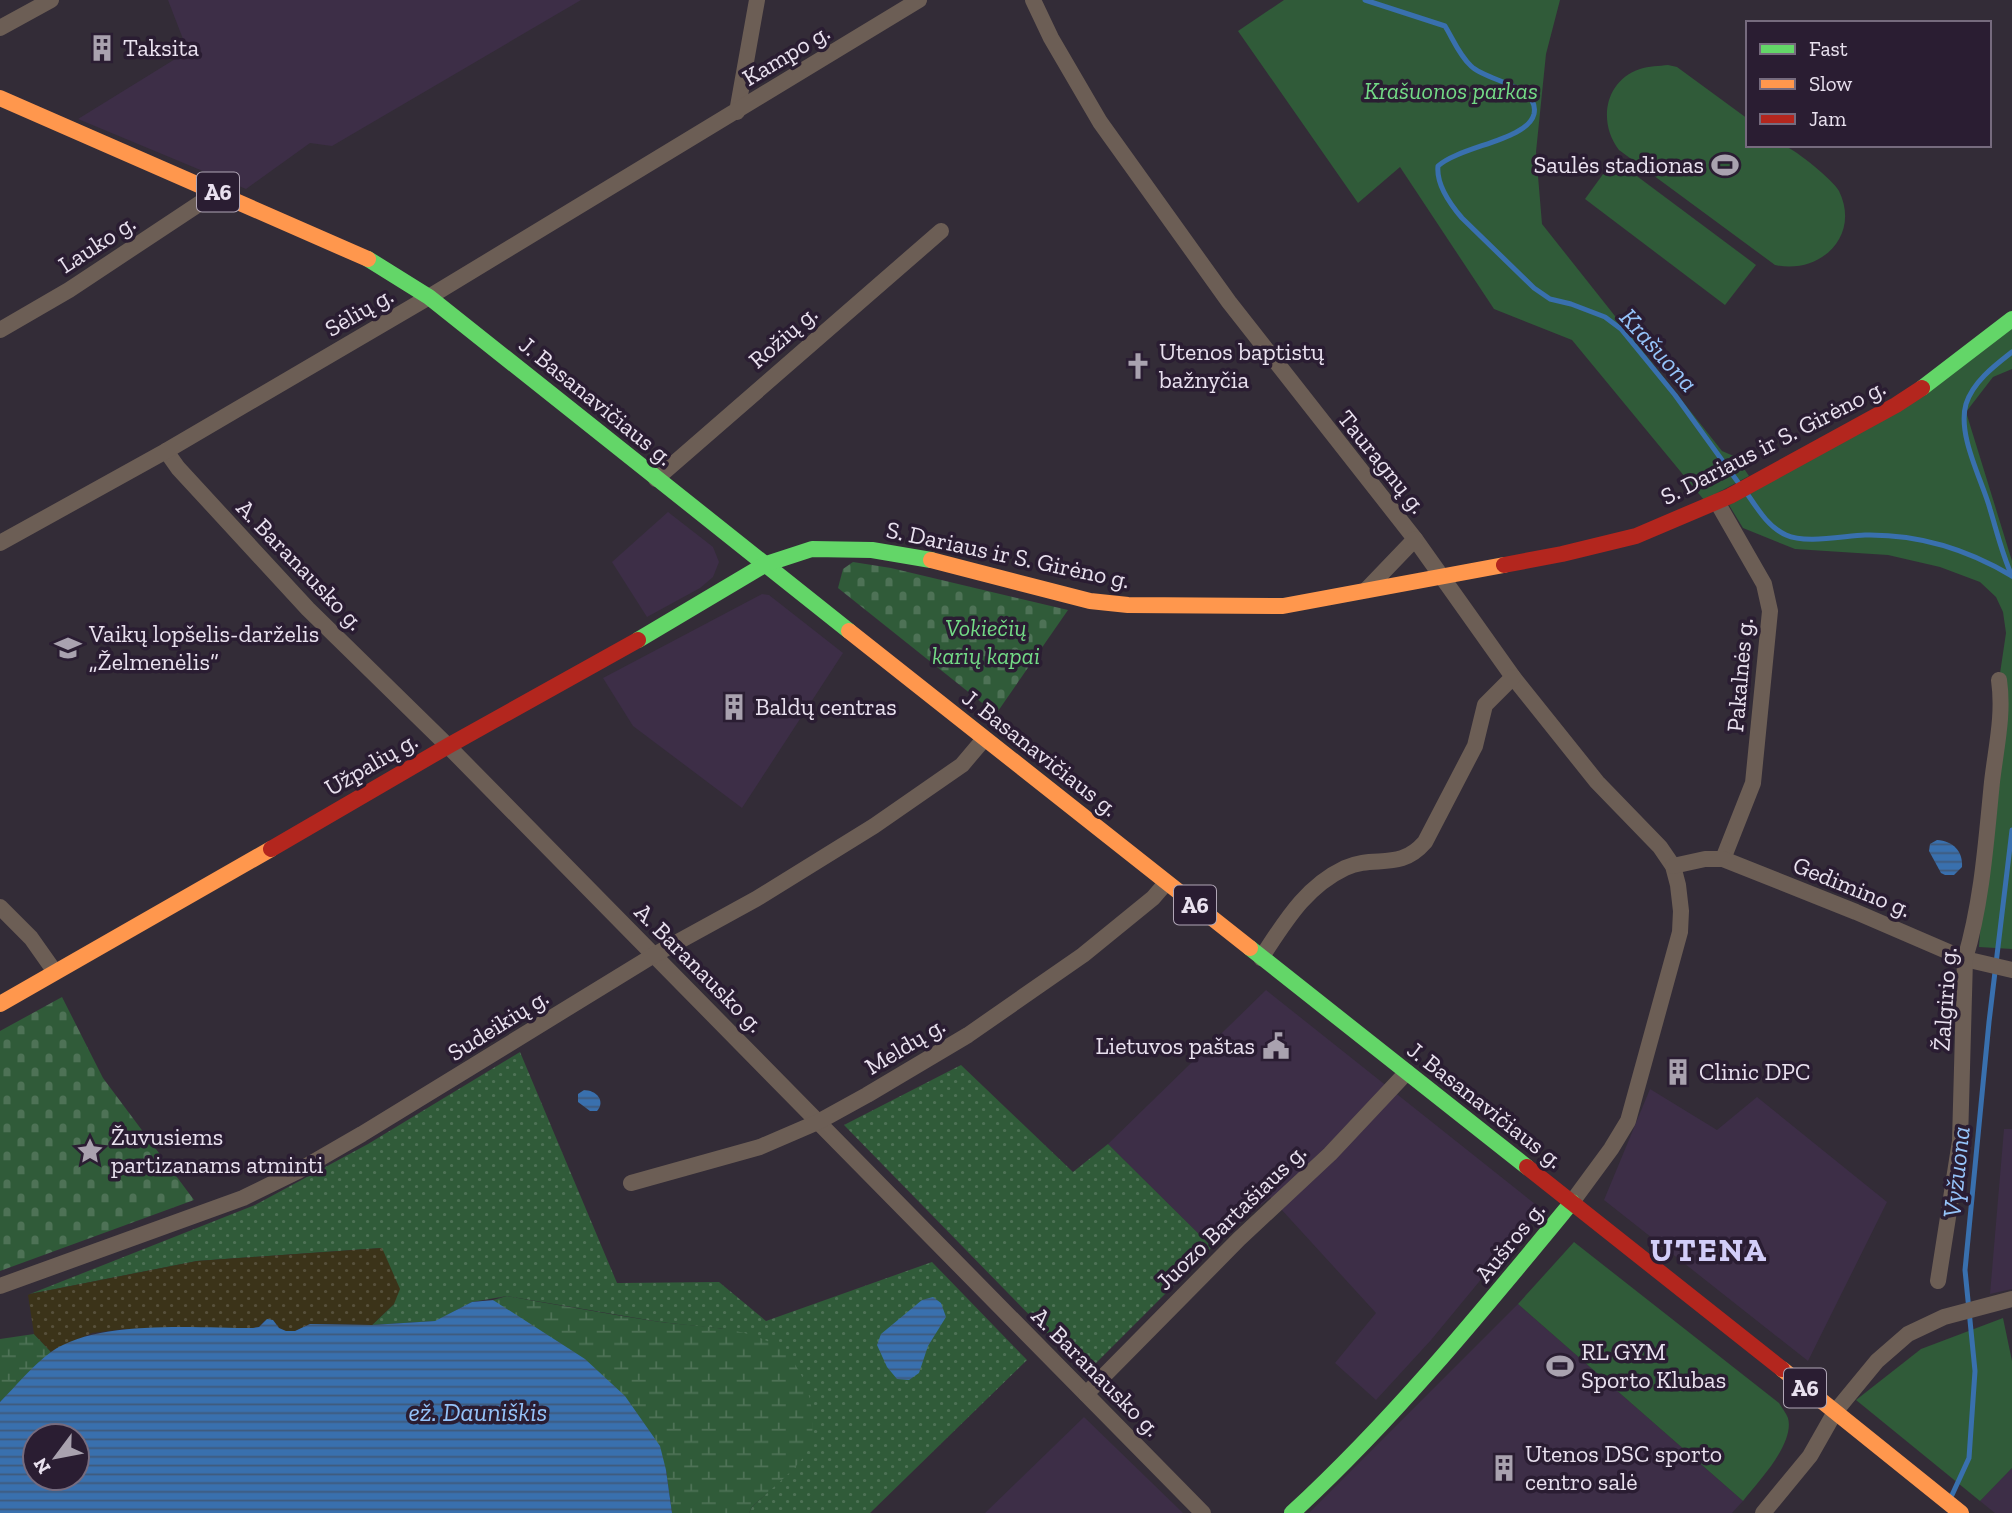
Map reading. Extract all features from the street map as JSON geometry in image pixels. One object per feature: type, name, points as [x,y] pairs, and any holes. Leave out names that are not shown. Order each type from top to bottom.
[{"type":"street","points":[[0,28],[51,0]]},
{"type":"street","name":"Kampo g.","points":[[737,112],[757,0]]},
{"type":"street","name":"Kampo g.","points":[[737,112],[919,0]]},
{"type":"street","name":"Tauragnų g.","points":[[1033,0],[1076,82],[1120,151],[1254,334],[1415,539],[1513,677],[1597,782],[1660,847],[1673,866]]},
{"type":"street","name":"J. Basanavičiaus g.","points":[[0,98],[365,257],[429,297],[1961,1513]]},
{"type":"street","name":"Sėlių g.","points":[[0,543],[166,451],[737,112]]},
{"type":"street","name":"Lauko g.","points":[[0,330],[69,290],[217,192]]},
{"type":"street","name":"Rožių g.","points":[[656,478],[941,231]]},
{"type":"street","name":"S. Dariaus ir S. Girėno g.","points":[[766,564],[811,549],[872,551],[918,557],[1090,601],[1128,605],[1283,606],[1562,555],[1636,536],[1755,483],[1896,405],[1931,382],[2012,320]]},
{"type":"street","name":"A. Baranausko g.","points":[[166,451],[178,468],[308,609],[448,746],[1203,1513]]},
{"type":"street","name":"Pakalnės g.","points":[[1723,859],[1752,783],[1770,611],[1764,584],[1724,499]]},
{"type":"street","points":[[1367,589],[1415,539]]},
{"type":"street","name":"Užpalių g.","points":[[0,1003],[661,627],[766,564]]},
{"type":"street","points":[[1261,958],[1298,904],[1315,886],[1357,863],[1401,859],[1419,849],[1475,746],[1485,705],[1513,677]]},
{"type":"street","name":"Žalgirio g.","points":[[1938,1281],[1960,1141],[1970,960],[1993,772],[2001,728],[1999,680]]},
{"type":"street","name":"Sudeikių g.","points":[[0,1286],[243,1198],[269,1186],[362,1134],[654,955],[756,899],[874,827],[962,765],[984,738]]},
{"type":"street","name":"Gedimino g.","points":[[1673,866],[1705,859],[1723,859],[1970,960],[2012,970]]},
{"type":"street","name":"Aušros g.","points":[[1292,1513],[1325,1484],[1412,1395],[1572,1202],[1611,1149],[1633,1108],[1680,932],[1681,911],[1673,866]]},
{"type":"street","name":"Meldų g.","points":[[631,1183],[760,1147],[818,1122],[968,1035],[1083,956],[1153,898],[1166,883]]},
{"type":"street","points":[[0,906],[32,938],[55,972]]},
{"type":"street","name":"Juozo Bartašiaus g.","points":[[1086,1394],[1230,1248],[1331,1154],[1407,1072]]},
{"type":"street","points":[[1763,1513],[1810,1457],[1835,1412],[1877,1361],[1908,1334],[1944,1317],[2012,1299]]},
{"type":"shaded area","points":[[168,0],[581,0],[332,146],[310,143],[246,189],[78,119],[180,56],[183,39]]},
{"type":"shaded area","points":[[668,512],[713,547],[719,562],[713,577],[700,588],[647,617],[612,562]]},
{"type":"shaded area","points":[[762,594],[769,595],[843,653],[742,808],[633,726],[603,678]]},
{"type":"shaded area","points":[[1266,990],[1540,1208],[1431,1340],[1376,1400],[1335,1363],[1376,1313],[1270,1197],[1212,1247],[1108,1144]]},
{"type":"shaded area","points":[[1650,1089],[1717,1130],[1757,1097],[1887,1202],[1808,1361],[1604,1200]]},
{"type":"shaded area","points":[[2004,1129],[2012,1129],[2012,1289],[1990,1294]]},
{"type":"shaded area","points":[[1518,1304],[1743,1501],[1732,1513],[1309,1513]]},
{"type":"shaded area","points":[[1084,1417],[1183,1513],[985,1513]]},
{"type":"shaded area","points":[[2012,1468],[2012,1513],[1995,1513],[1980,1501]]},
{"type":"green space","name":"Krašuonos parkas","points":[[1284,0],[1560,0],[1546,54],[1536,152],[1542,224],[1722,451],[1736,457],[1749,476],[1704,500],[1572,340],[1494,309],[1400,167],[1358,203],[1238,31]]},
{"type":"green space","name":"Saulės stadionas","points":[[1668,65],[1677,67],[1746,118],[1746,147],[1787,147],[1814,166],[1835,186],[1844,208],[1845,223],[1832,249],[1807,264],[1792,267],[1775,265],[1619,150],[1608,128],[1608,104],[1619,83],[1643,68]]},
{"type":"green space","points":[[1614,159],[1756,265],[1725,305],[1585,199]]},
{"type":"green space","points":[[2012,327],[2012,369],[1993,377],[1966,412],[2012,561],[2012,949],[1979,947],[1999,680],[2006,633],[2003,612],[1996,597],[1980,582],[1940,567],[1888,555],[1795,549],[1743,528],[1729,505]]},
{"type":"green space","name":"Vokiečių karių kapai","points":[[853,562],[891,568],[1068,610],[996,714],[838,588],[843,569]]},
{"type":"green space","points":[[62,997],[103,1078],[194,1200],[0,1271],[0,1031]]},
{"type":"green space","points":[[520,1052],[617,1283],[719,1282],[766,1321],[932,1262],[1027,1360],[870,1513],[749,1513],[790,1471],[724,1329],[660,1322],[507,1296],[472,1302],[436,1321],[372,1325],[394,1304],[381,1248],[197,1261],[30,1294],[255,1205],[368,1144]]},
{"type":"green space","points":[[961,1065],[1073,1172],[1108,1144],[1212,1247],[1086,1373],[844,1125]]},
{"type":"green space","points":[[1574,1242],[1779,1403],[1788,1418],[1786,1439],[1774,1462],[1743,1501],[1518,1304]]},
{"type":"green space","points":[[507,1296],[660,1322],[741,1332],[771,1343],[792,1360],[805,1384],[813,1425],[808,1450],[798,1464],[752,1507],[749,1513],[672,1513],[666,1470],[493,1300]]},
{"type":"green space","points":[[2003,1318],[2012,1361],[2012,1468],[1980,1501],[1856,1400],[1921,1349]]},
{"type":"green space","points":[[34,1334],[51,1352],[0,1402],[0,1339]]},
{"type":"sand","points":[[382,1248],[400,1289],[394,1304],[372,1325],[310,1324],[295,1331],[285,1331],[273,1320],[264,1321],[259,1327],[253,1328],[124,1329],[92,1333],[51,1352],[34,1334],[30,1294],[197,1261]]},
{"type":"water","points":[[1937,840],[1948,842],[1961,856],[1962,867],[1954,875],[1941,873],[1929,851],[1930,844]]},
{"type":"water","points":[[584,1090],[592,1092],[600,1100],[597,1111],[590,1111],[578,1102],[578,1094]]},
{"type":"water","points":[[933,1297],[941,1303],[946,1317],[928,1346],[919,1373],[909,1380],[897,1379],[887,1367],[877,1345],[881,1334],[922,1300]]},
{"type":"water","name":"ež. Dauniškis","points":[[493,1300],[585,1359],[625,1396],[660,1446],[672,1513],[0,1513],[0,1402],[44,1358],[70,1341],[94,1334],[148,1328],[253,1328],[259,1327],[267,1319],[273,1320],[279,1328],[286,1331],[295,1331],[310,1324],[372,1325],[435,1321],[472,1302]]},
{"type":"waterway","name":"Krašuona","points":[[1365,0],[1445,26],[1471,66],[1521,90],[1529,97],[1534,104],[1534,114],[1529,123],[1520,130],[1461,153],[1438,166],[1439,180],[1445,194],[1462,218],[1534,288],[1550,299],[1605,317],[1621,329],[1675,395],[1740,485]]},
{"type":"waterway","points":[[2012,352],[1985,375],[1974,389],[1966,404],[1964,416],[1972,457],[2012,576]]},
{"type":"waterway","name":"Krašuona","points":[[1746,492],[1768,522],[1780,532],[1794,538],[1885,535],[1923,540],[1978,558],[2012,576]]},
{"type":"waterway","name":"Vyžuona","points":[[1952,1495],[1969,1458],[1975,1371],[1965,1270],[1989,1022],[2012,830]]},
{"type":"traffic: fast","points":[[368,259],[429,297],[849,631]]},
{"type":"traffic: fast","points":[[1922,388],[2012,319]]},
{"type":"traffic: fast","points":[[638,640],[766,564],[812,549],[872,550],[931,560]]},
{"type":"traffic: fast","points":[[1250,948],[1527,1167]]},
{"type":"traffic: fast","points":[[1292,1513],[1367,1440],[1471,1323],[1572,1202]]},
{"type":"traffic: slow","points":[[0,98],[368,259]]},
{"type":"traffic: slow","points":[[931,560],[1090,601],[1128,605],[1283,606],[1504,565]]},
{"type":"traffic: slow","points":[[849,631],[1250,948]]},
{"type":"traffic: slow","points":[[0,1004],[271,849]]},
{"type":"traffic: slow","points":[[1782,1369],[1961,1513]]},
{"type":"traffic: jam","points":[[1504,565],[1636,536],[1730,496],[1922,388]]},
{"type":"traffic: jam","points":[[271,849],[638,640]]},
{"type":"traffic: jam","points":[[1527,1167],[1782,1369]]},
{"type":"place","name":"Taksita","points":[[102,48]]},
{"type":"place","name":"Saulės stadionas","points":[[1725,165]]},
{"type":"place","name":"Utenos baptistų bažnyčia","points":[[1138,366]]},
{"type":"place","name":"Vaikų lopšelis-darželis „Želmenėlis“","points":[[68,648]]},
{"type":"place","name":"Baldų centras","points":[[734,707]]},
{"type":"place","name":"Lietuvos paštas","points":[[1276,1046]]},
{"type":"place","name":"Clinic DPC","points":[[1678,1072]]},
{"type":"place","name":"Žuvusiems partizanams atminti","points":[[90,1151]]},
{"type":"place","name":"RL GYM Sporto Klubas","points":[[1560,1366]]},
{"type":"place","name":"Utenos DSC sporto centro salė","points":[[1504,1468]]},
{"type":"district","name":"UTENA","points":[[1709,1250]]}]
